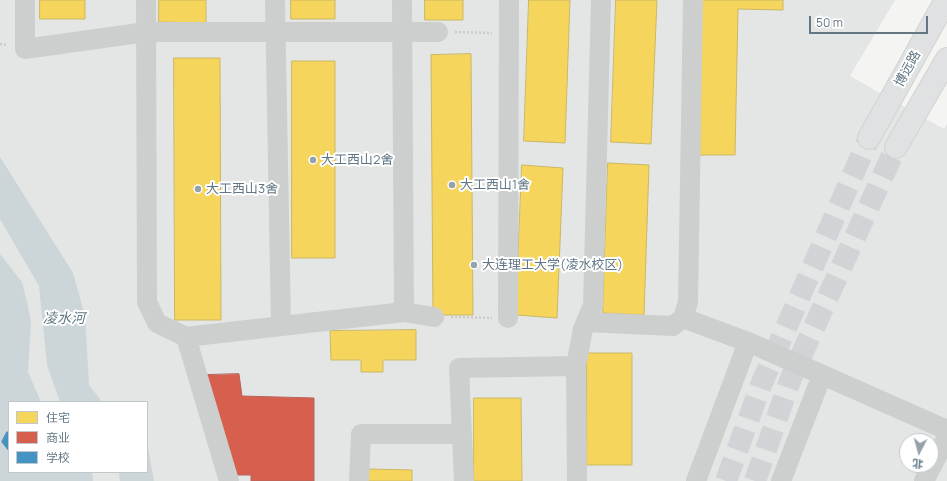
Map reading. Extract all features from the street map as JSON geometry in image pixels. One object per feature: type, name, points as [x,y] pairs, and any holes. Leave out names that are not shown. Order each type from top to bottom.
[{"type":"main road","name":"博远路","points":[[870,138],[946,0]]},
{"type":"main road","points":[[896,147],[947,58]]},
{"type":"street","points":[[25,0],[25,49],[146,32],[438,32]]},
{"type":"street","points":[[146,0],[147,302],[157,323],[186,337],[404,312],[434,317]]},
{"type":"street","points":[[275,0],[281,326]]},
{"type":"street","points":[[402,0],[404,312]]},
{"type":"street","points":[[508,318],[509,0]]},
{"type":"street","points":[[577,481],[576,366],[586,322],[593,305],[601,0]]},
{"type":"street","points":[[586,322],[673,326],[683,318],[688,302],[693,0]]},
{"type":"street","points":[[683,318],[748,342],[947,430]]},
{"type":"street","points":[[186,337],[229,481]]},
{"type":"street","points":[[696,481],[748,342]]},
{"type":"street","points":[[464,481],[459,368],[576,366]]},
{"type":"street","points":[[781,481],[822,375]]},
{"type":"street","points":[[359,481],[361,434],[462,434]]},
{"type":"street","points":[[924,481],[947,437]]},
{"type":"path","points":[[438,32],[508,33]]},
{"type":"path","points":[[434,317],[508,318]]},
{"type":"shaded area","name":"大连理工大学(凌水校区)","points":[[0,0],[895,0],[850,76],[944,129],[947,124],[947,481],[0,481]]},
{"type":"water","name":"凌水河","points":[[0,157],[73,273],[85,316],[89,385],[101,401],[60,401],[47,365],[39,286],[0,219]]},
{"type":"water","points":[[0,254],[22,282],[31,322],[28,372],[41,401],[8,401],[8,473],[92,473],[93,481],[0,481]]},
{"type":"water","points":[[148,448],[154,481],[120,481],[119,473],[148,473]]},
{"type":"building: 住宅","points":[[40,0],[85,0],[85,19],[40,19]]},
{"type":"building: 住宅","points":[[159,0],[206,0],[206,23],[159,22]]},
{"type":"building: 住宅","points":[[291,0],[335,0],[335,19],[291,19]]},
{"type":"building: 住宅","points":[[425,0],[463,0],[463,20],[425,20]]},
{"type":"building: 住宅","points":[[529,0],[570,0],[565,143],[524,141]]},
{"type":"building: 住宅","points":[[616,0],[657,0],[651,144],[611,142]]},
{"type":"building: 住宅","points":[[702,0],[783,0],[783,10],[738,9],[735,155],[700,155]]},
{"type":"building: 住宅","name":"大工西山1舍","points":[[471,54],[473,315],[433,315],[431,55]]},
{"type":"building: 住宅","name":"大工西山3舍","points":[[174,58],[220,58],[221,320],[175,320]]},
{"type":"building: 住宅","name":"大工西山2舍","points":[[292,61],[335,61],[335,258],[292,258]]},
{"type":"building: 住宅","points":[[608,163],[649,165],[644,315],[603,313]]},
{"type":"building: 住宅","points":[[522,165],[563,168],[557,318],[516,315]]},
{"type":"building: 住宅","points":[[416,330],[416,360],[383,360],[383,372],[361,372],[361,360],[331,360],[330,331]]},
{"type":"building: 住宅","points":[[587,353],[632,353],[632,465],[587,465]]},
{"type":"building: 住宅","points":[[474,398],[521,398],[522,481],[474,481]]},
{"type":"building: 住宅","points":[[368,469],[412,470],[412,481],[368,481]]},
{"type":"building: 商业","points":[[239,374],[242,396],[314,398],[314,481],[251,481],[251,475],[237,475],[205,375]]},
{"type":"building: 学校","points":[[7,432],[8,432],[8,450],[2,442]]},
{"type":"tunnel","points":[[726,481],[761,385],[869,138]]},
{"type":"tunnel","points":[[755,481],[791,378],[896,147]]},
{"type":"place","name":"大工西山2舍","points":[[313,160]]},
{"type":"place","name":"大工西山1舍","points":[[452,185]]},
{"type":"place","name":"大工西山3舍","points":[[198,189]]},
{"type":"place","name":"大连理工大学(凌水校区)","points":[[474,265]]}]
